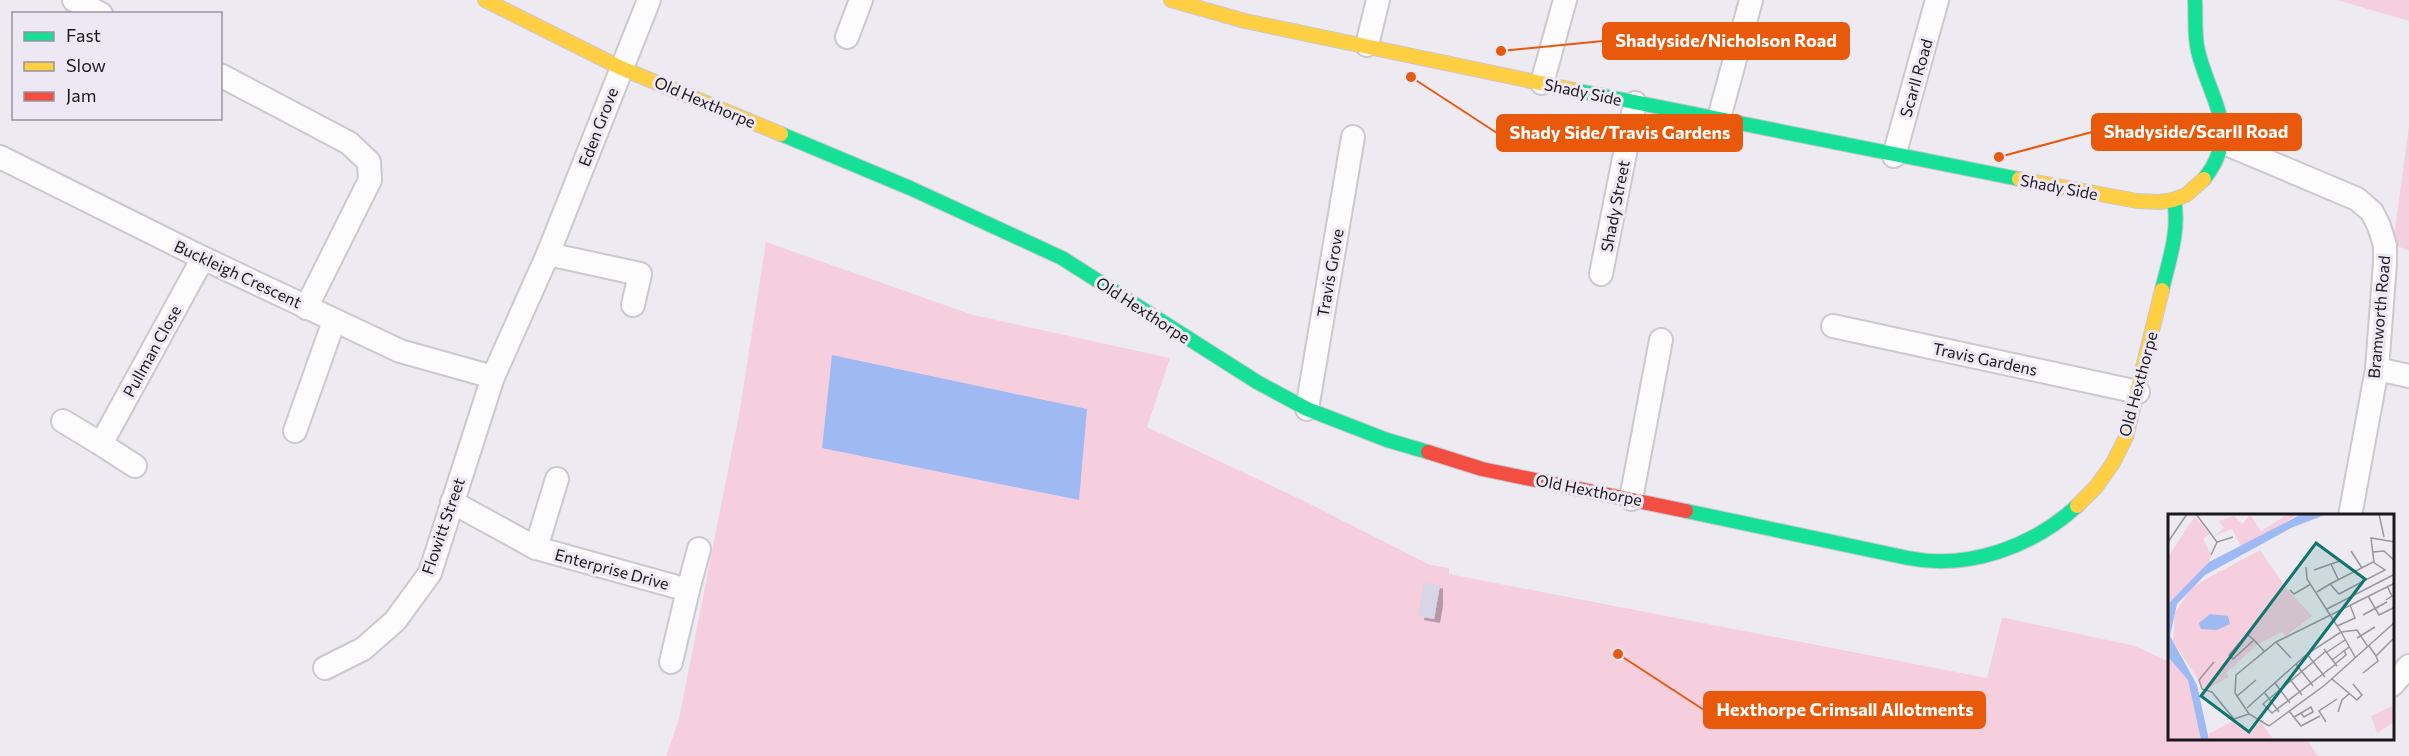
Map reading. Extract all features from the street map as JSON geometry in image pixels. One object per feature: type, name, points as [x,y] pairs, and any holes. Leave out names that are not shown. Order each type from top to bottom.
[{"type":"street","points":[[74,0],[97,12]]},
{"type":"street","name":"Old Hexthorpe","points":[[485,0],[621,68],[910,188],[1062,258],[1248,377],[1307,408],[1387,440],[1482,469],[1908,558],[1940,562],[2014,547],[2044,531],[2074,509],[2095,487],[2125,437],[2138,392],[2176,229],[2177,214],[2174,200]]},
{"type":"street","name":"Eden Grove","points":[[493,377],[548,254],[648,0]]},
{"type":"street","points":[[847,37],[861,0]]},
{"type":"street","points":[[1366,45],[1378,0]]},
{"type":"street","points":[[1542,83],[1565,0]]},
{"type":"street","points":[[1719,118],[1751,0]]},
{"type":"street","name":"Scarll Road","points":[[1894,156],[1936,0]]},
{"type":"street","points":[[2174,200],[2199,183],[2211,169],[2222,141],[2220,110],[2198,48],[2195,0]]},
{"type":"street","name":"Shady Side","points":[[1184,2],[1272,27],[1894,156],[2136,201],[2174,200]]},
{"type":"street","name":"Buckleigh Crescent","points":[[0,157],[306,308],[370,180],[369,162],[350,143],[222,76]]},
{"type":"street","name":"Shady Street","points":[[1601,274],[1635,103]]},
{"type":"street","name":"Travis Grove","points":[[1307,408],[1353,138]]},
{"type":"street","name":"Bramworth Road","points":[[2222,141],[2356,200],[2372,212],[2385,245],[2377,369],[2350,514]]},
{"type":"street","points":[[548,254],[640,274],[633,306]]},
{"type":"street","name":"Pullman Close","points":[[101,444],[203,258]]},
{"type":"street","points":[[306,308],[400,351],[493,377]]},
{"type":"street","points":[[295,431],[334,321]]},
{"type":"street","name":"Travis Gardens","points":[[1833,326],[2138,392]]},
{"type":"street","points":[[1631,499],[1661,340]]},
{"type":"street","points":[[2377,369],[2409,376]]},
{"type":"street","name":"Flowitt Street","points":[[325,668],[363,649],[395,621],[430,573],[493,377]]},
{"type":"street","points":[[63,421],[135,466]]},
{"type":"street","name":"Enterprise Drive","points":[[536,548],[557,479]]},
{"type":"street","name":"Enterprise Drive","points":[[452,502],[536,548],[688,590]]},
{"type":"street","name":"Enterprise Drive","points":[[671,662],[699,549]]},
{"type":"street","points":[[2394,684],[2409,666]]},
{"type":"shaded area","points":[[2337,0],[2409,0],[2409,21]]},
{"type":"shaded area","points":[[2409,126],[2409,251],[2393,244]]},
{"type":"shaded area","points":[[766,242],[973,315],[1170,358],[1147,427],[1304,501],[1430,565],[1449,568],[1449,574],[1987,678],[2002,618],[2005,618],[2135,646],[2168,662],[2168,741],[2308,741],[2318,756],[666,756],[679,719],[740,409]]},
{"type":"water","points":[[832,355],[1087,409],[1079,500],[822,448]]},
{"type":"building","points":[[1424,583],[1440,585],[1434,619],[1418,616]]},
{"type":"traffic: fast","points":[[2195,0],[2198,51],[2215,100],[2222,130],[2221,146],[2215,162],[2204,179]]},
{"type":"traffic: fast","points":[[1574,90],[2019,179]]},
{"type":"traffic: fast","points":[[781,134],[910,188],[1062,258],[1257,382],[1307,409],[1387,440],[1428,452]]},
{"type":"traffic: fast","points":[[2162,290],[2175,234],[2174,200]]},
{"type":"traffic: fast","points":[[1686,511],[1908,558],[1953,561],[1976,558],[2020,544],[2040,533],[2077,506]]},
{"type":"traffic: slow","points":[[485,0],[621,68],[781,134]]},
{"type":"traffic: slow","points":[[1171,0],[1245,21],[1574,90]]},
{"type":"traffic: slow","points":[[2019,179],[2137,201],[2160,202],[2186,195],[2204,179]]},
{"type":"traffic: slow","points":[[2077,506],[2096,487],[2113,463],[2126,437],[2162,290]]},
{"type":"traffic: jam","points":[[1428,452],[1482,469],[1686,511]]},
{"type":"place","name":"Shadyside/Nicholson Road","points":[[1501,51]]},
{"type":"place","name":"Shady Side/Travis Gardens","points":[[1411,77]]},
{"type":"place","name":"Shadyside/Scarll Road","points":[[1999,157]]},
{"type":"place","name":"Hexthorpe Crimsall Allotments","points":[[1618,654]]}]
